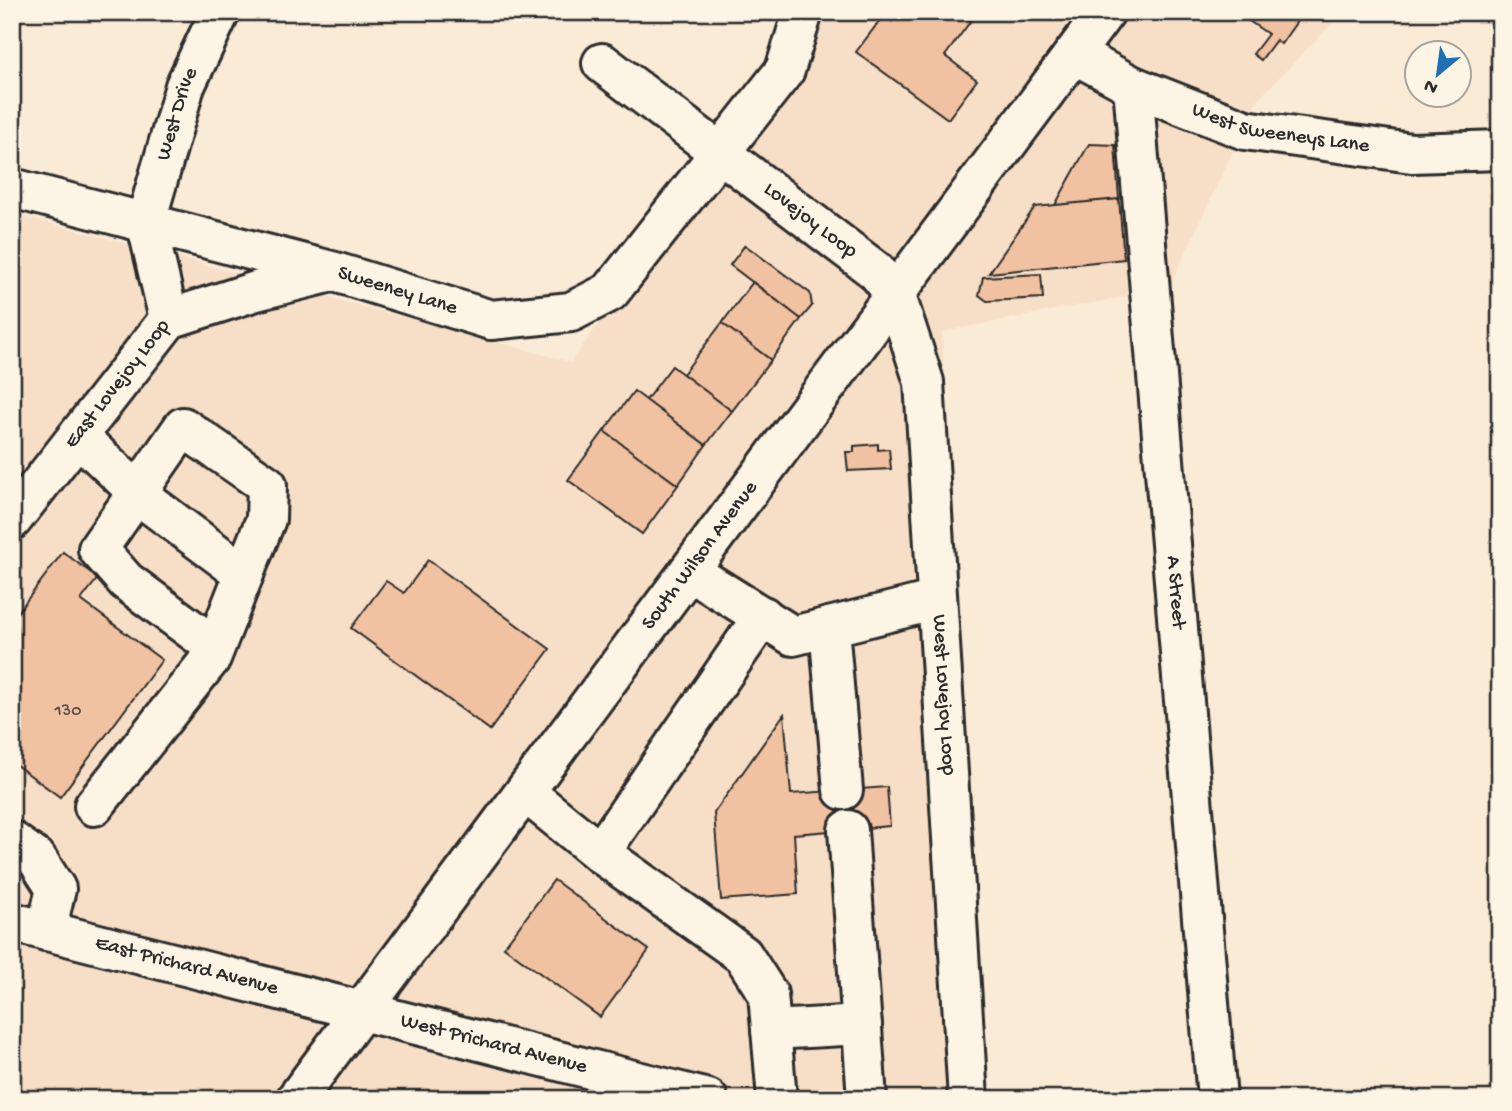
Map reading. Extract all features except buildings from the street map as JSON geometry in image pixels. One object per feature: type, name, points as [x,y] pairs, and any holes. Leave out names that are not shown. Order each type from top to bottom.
[{"type":"street","name":"West Drive","points":[[146,221],[185,86],[220,12]]},
{"type":"street","name":"Sweeney Lane","points":[[12,188],[335,272],[491,320],[571,312],[610,292],[785,70],[803,12]]},
{"type":"street","name":"South Wilson Avenue","points":[[296,1099],[691,572],[1105,12]]},
{"type":"street","name":"West Sweeneys Lane","points":[[1074,54],[1133,86],[1245,130],[1412,153],[1500,150]]},
{"type":"street","name":"Lovejoy Loop","points":[[602,63],[876,271],[895,296]]},
{"type":"street","name":"A Street","points":[[1133,86],[1217,1099]]},
{"type":"street","points":[[146,221],[169,319]]},
{"type":"street","name":"East Lovejoy Loop","points":[[12,520],[169,319],[256,291],[335,272]]},
{"type":"street","name":"West Lovejoy Loop","points":[[895,296],[924,382],[968,1099]]},
{"type":"street","points":[[94,806],[211,657],[215,647],[244,574],[266,519],[267,485],[183,427],[98,549],[126,581],[215,647]]},
{"type":"street","points":[[78,436],[138,493],[244,574]]},
{"type":"street","points":[[691,572],[793,636],[937,600]]},
{"type":"street","points":[[600,853],[763,616]]},
{"type":"street","points":[[829,627],[843,790]]},
{"type":"street","points":[[526,793],[600,853],[743,955],[768,994],[777,1099]]},
{"type":"street","points":[[848,830],[867,1099]]},
{"type":"street","points":[[12,841],[37,859],[56,889],[24,931]]},
{"type":"street","name":"East Prichard Avenue","points":[[24,931],[363,1009]]},
{"type":"street","name":"West Prichard Avenue","points":[[363,1009],[708,1099]]},
{"type":"street","points":[[771,1030],[862,1025]]},
{"type":"shaded area","points":[[821,12],[1343,12],[1256,102],[1169,288],[942,332],[975,1099],[12,1099],[12,213],[571,362]]}]
